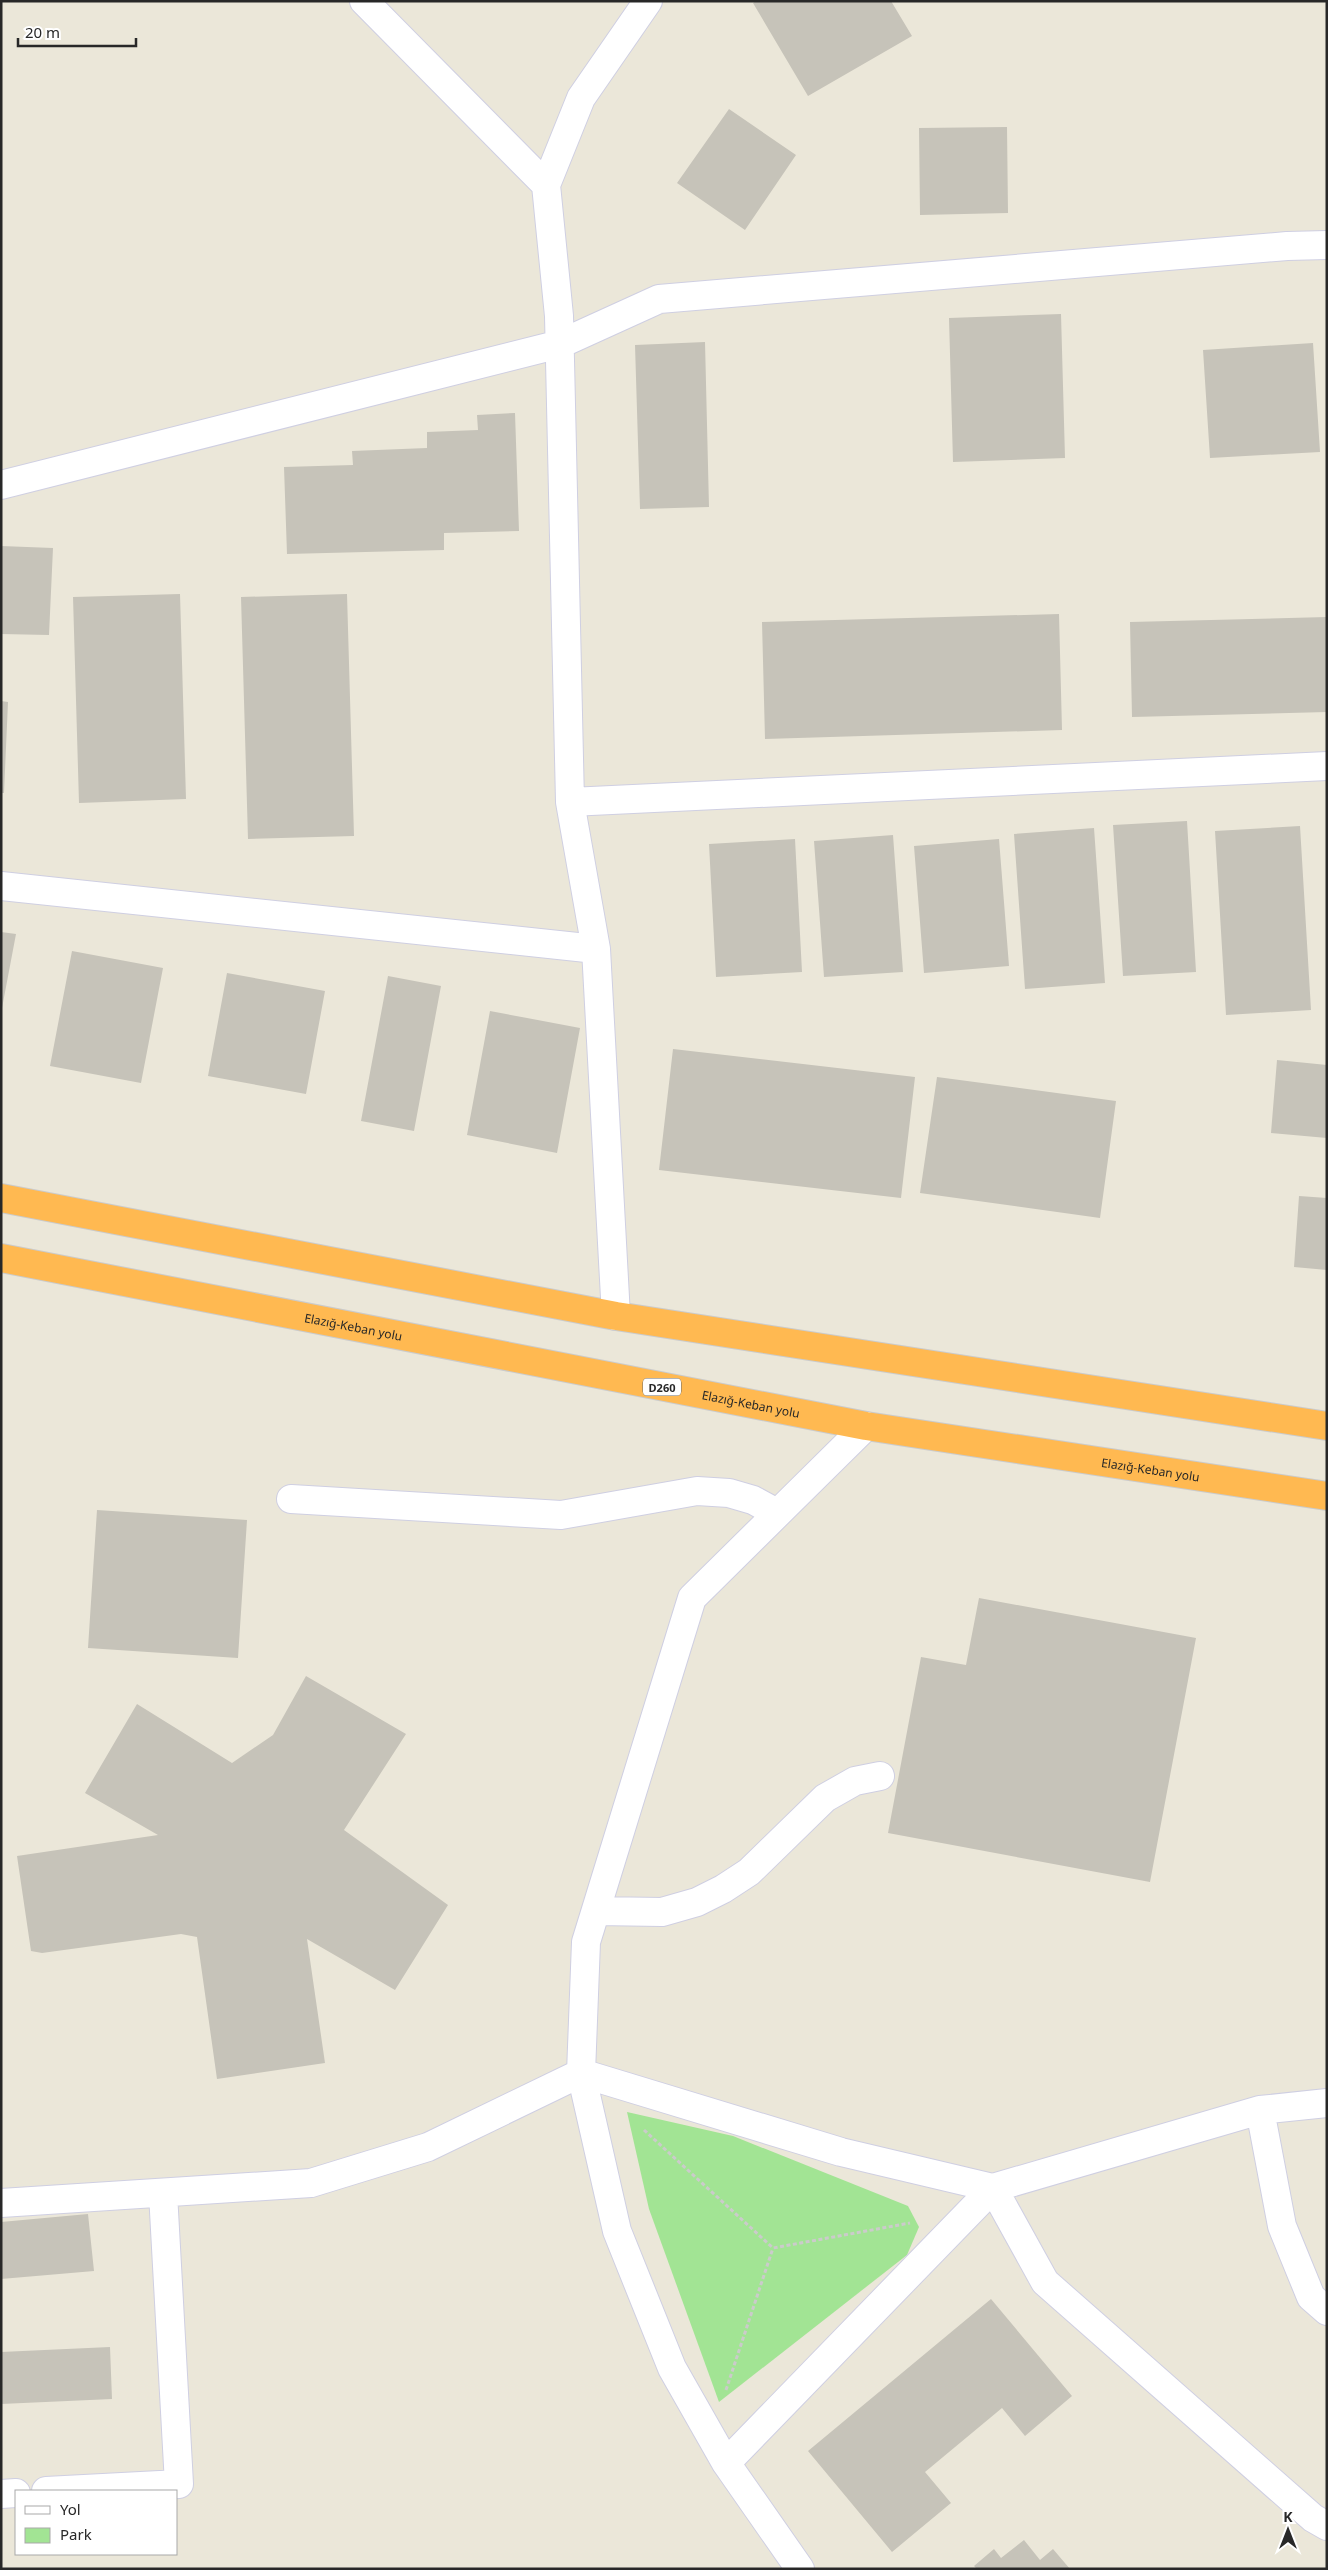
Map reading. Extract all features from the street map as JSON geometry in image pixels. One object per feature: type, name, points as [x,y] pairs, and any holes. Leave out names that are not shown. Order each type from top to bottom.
[{"type":"highway","points":[[1,1198],[616,1316],[1327,1426]]},
{"type":"highway","name":"Elazığ-Keban yolu","points":[[1,1258],[866,1426],[1327,1496]]},
{"type":"street","points":[[364,1],[546,185]]},
{"type":"street","points":[[616,1316],[596,949],[570,802],[560,344],[546,185],[581,98],[648,1]]},
{"type":"street","points":[[1,485],[560,344],[659,299],[1287,246],[1327,245]]},
{"type":"street","points":[[570,802],[1327,766]]},
{"type":"street","points":[[1,886],[596,949]]},
{"type":"street","points":[[800,2569],[726,2463],[672,2368],[617,2231],[581,2073],[586,1942],[692,1598],[866,1426]]},
{"type":"street","points":[[292,1499],[561,1515],[697,1491],[729,1493],[778,1513]]},
{"type":"street","points":[[596,1912],[662,1912],[697,1902],[749,1872],[825,1798],[855,1781],[880,1776]]},
{"type":"street","points":[[1,2203],[311,2183],[428,2147],[581,2073],[841,2152],[993,2188],[1045,2282],[1313,2518],[1327,2526]]},
{"type":"street","points":[[726,2463],[993,2188],[1260,2110],[1327,2103]]},
{"type":"street","points":[[1260,2110],[1282,2226],[1311,2298],[1327,2311]]},
{"type":"street","points":[[65,2490],[180,2484],[163,2193]]},
{"type":"street","points":[[1,2494],[15,2493]]},
{"type":"path","points":[[638,2125],[773,2248]]},
{"type":"path","points":[[773,2248],[969,2212]]},
{"type":"path","points":[[710,2436],[773,2248]]},
{"type":"green space","points":[[627,2112],[733,2136],[908,2206],[919,2227],[907,2255],[719,2402],[649,2209]]},
{"type":"building","points":[[756,1],[891,1],[912,36],[808,96],[753,3]]},
{"type":"building","points":[[729,109],[796,155],[745,230],[677,183]]},
{"type":"building","points":[[1007,127],[1008,213],[920,215],[919,128]]},
{"type":"building","points":[[1061,314],[1065,458],[953,462],[949,318]]},
{"type":"building","points":[[705,342],[709,507],[640,509],[635,345]]},
{"type":"building","points":[[1313,343],[1320,452],[1210,458],[1203,350]]},
{"type":"building","points":[[515,413],[519,531],[444,533],[444,550],[287,554],[284,467],[353,465],[352,451],[427,448],[427,432],[478,430],[477,415]]},
{"type":"building","points":[[1,546],[53,548],[49,635],[1,634]]},
{"type":"building","points":[[180,594],[186,799],[79,803],[73,597]]},
{"type":"building","points":[[347,594],[354,836],[248,839],[241,597]]},
{"type":"building","points":[[1059,614],[1062,730],[765,739],[762,622]]},
{"type":"building","points":[[1327,617],[1327,712],[1132,717],[1130,622]]},
{"type":"building","points":[[1,701],[8,702],[4,793],[1,793]]},
{"type":"building","points":[[1187,821],[1196,972],[1123,976],[1113,825]]},
{"type":"building","points":[[1300,826],[1311,1010],[1226,1015],[1215,831]]},
{"type":"building","points":[[1094,828],[1105,983],[1025,989],[1014,834]]},
{"type":"building","points":[[893,835],[903,972],[824,977],[814,841]]},
{"type":"building","points":[[795,839],[802,972],[716,977],[709,844]]},
{"type":"building","points":[[999,839],[1009,966],[924,973],[914,846]]},
{"type":"building","points":[[1,932],[16,934],[2,1008],[1,1008]]},
{"type":"building","points":[[72,951],[163,968],[141,1083],[50,1066]]},
{"type":"building","points":[[227,973],[325,991],[306,1094],[208,1076]]},
{"type":"building","points":[[388,976],[441,986],[414,1131],[361,1121]]},
{"type":"building","points":[[490,1011],[580,1028],[557,1153],[467,1135]]},
{"type":"building","points":[[673,1049],[915,1077],[901,1198],[659,1170]]},
{"type":"building","points":[[1277,1060],[1327,1065],[1327,1138],[1271,1133]]},
{"type":"building","points":[[937,1077],[1116,1101],[1100,1218],[920,1193]]},
{"type":"building","points":[[1299,1196],[1327,1198],[1327,1270],[1294,1267]]},
{"type":"building","points":[[97,1510],[247,1520],[238,1658],[88,1648]]},
{"type":"building","points":[[979,1598],[1196,1638],[1150,1882],[888,1833],[921,1657],[966,1665]]},
{"type":"building","points":[[306,1676],[406,1734],[344,1830],[448,1905],[395,1990],[307,1939],[325,2063],[217,2079],[197,1937],[181,1934],[42,1953],[31,1951],[17,1856],[158,1835],[85,1793],[137,1704],[232,1763],[273,1735]]},
{"type":"building","points":[[88,2214],[94,2271],[1,2279],[1,2222]]},
{"type":"building","points":[[991,2299],[1072,2396],[1025,2436],[1002,2408],[925,2472],[951,2503],[892,2552],[808,2451]]},
{"type":"building","points":[[110,2347],[112,2399],[1,2404],[1,2352]]},
{"type":"building","points":[[1024,2540],[1040,2560],[1053,2549],[1070,2569],[977,2569],[974,2566],[994,2549],[1001,2558]]}]
